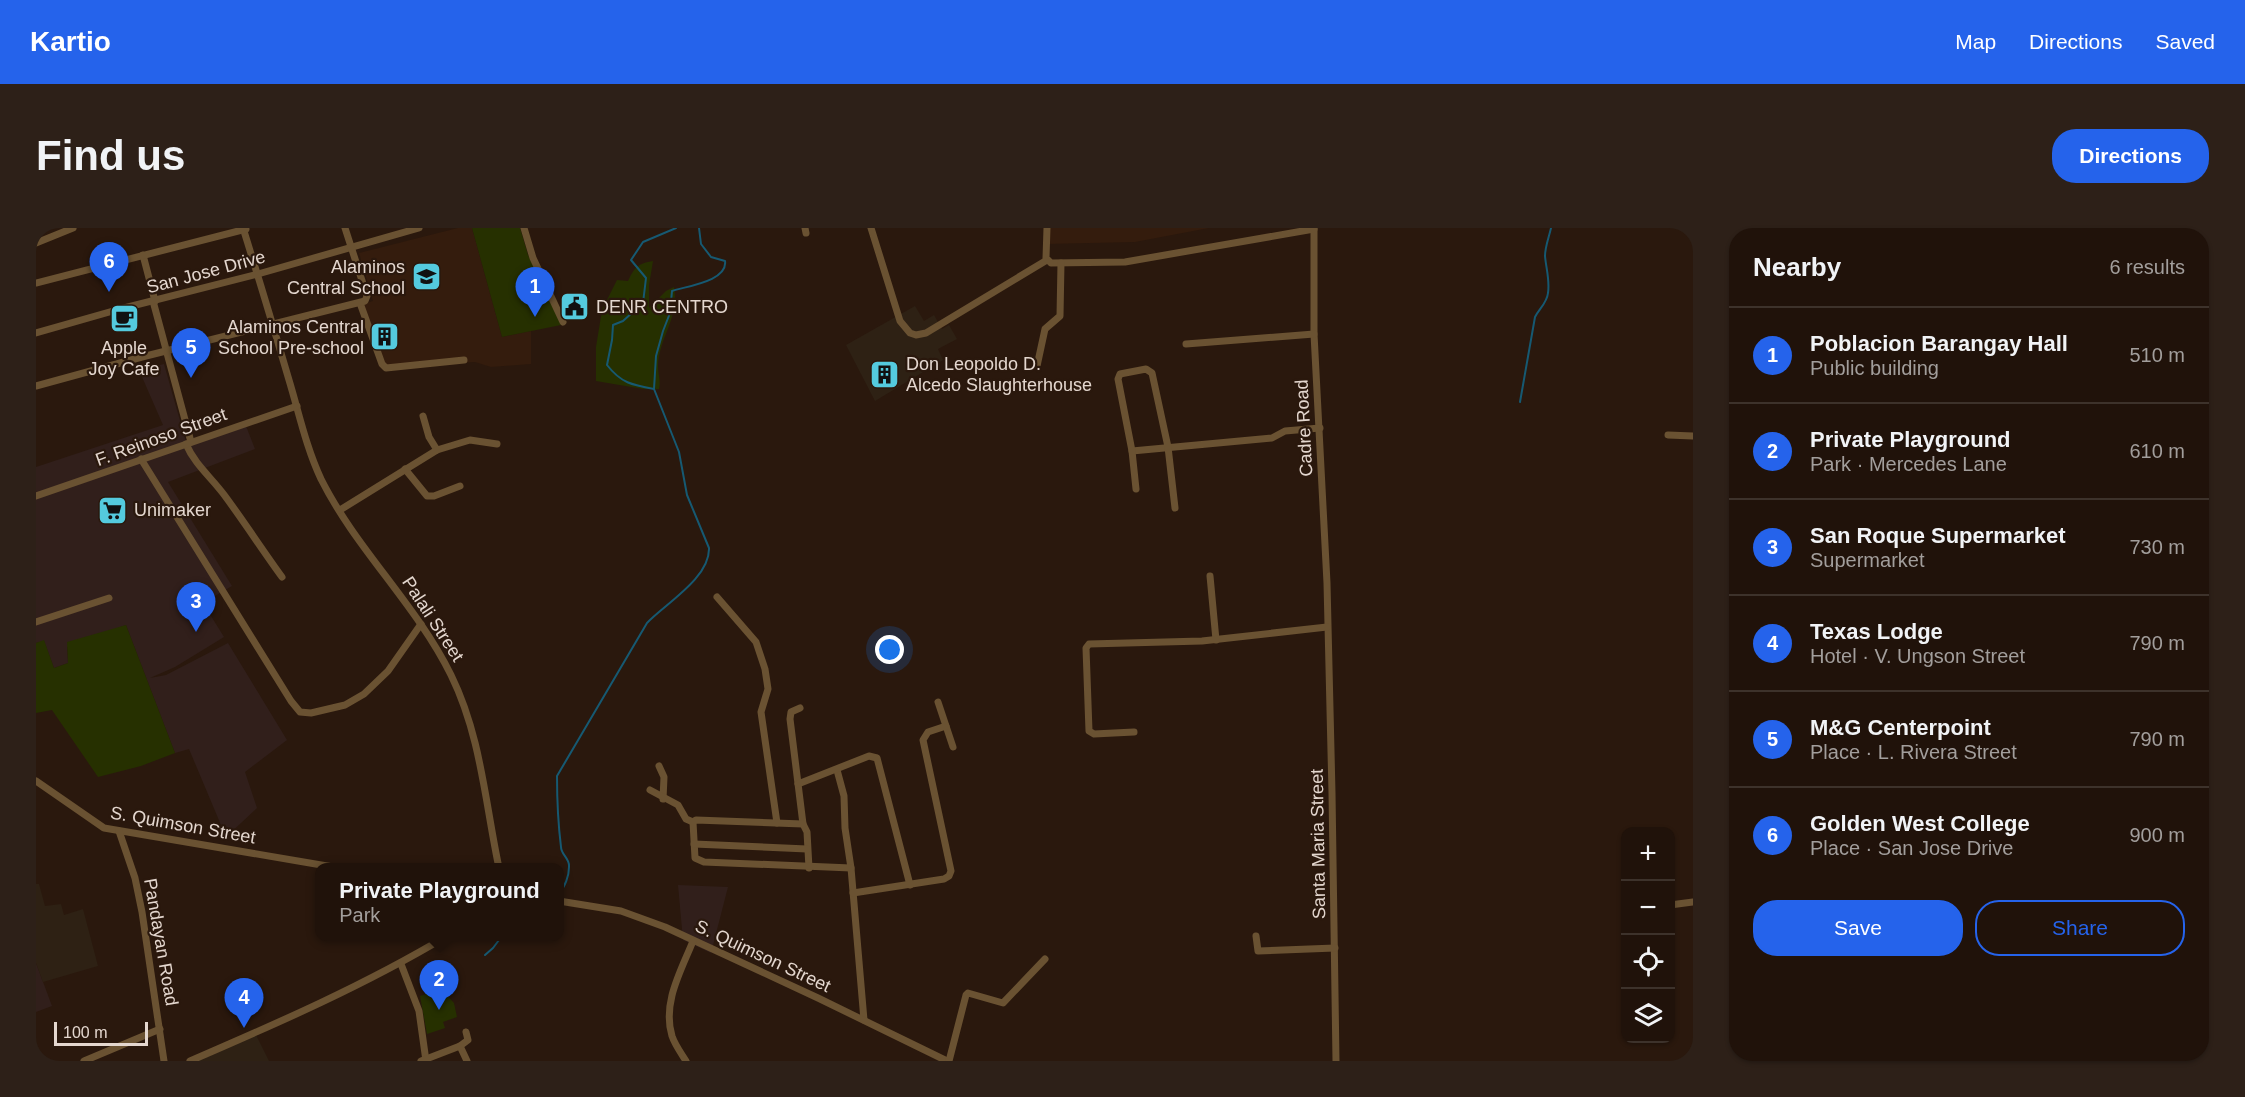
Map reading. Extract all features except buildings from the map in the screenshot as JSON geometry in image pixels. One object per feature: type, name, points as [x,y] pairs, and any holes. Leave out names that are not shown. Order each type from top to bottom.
[{"type":"street","points":[[36,243],[73,228]]},
{"type":"street","points":[[36,283],[245,228]]},
{"type":"street","name":"Palali Street","points":[[245,228],[306,442],[318,470],[340,510],[421,624],[451,676],[475,739],[498,863]]},
{"type":"street","points":[[36,386],[365,301],[367,296],[345,228]]},
{"type":"street","name":"San Jose Drive","points":[[36,333],[258,274],[418,228]]},
{"type":"street","points":[[524,228],[533,258],[563,322]]},
{"type":"street","points":[[872,228],[900,321],[910,333],[916,335],[938,328],[1047,260]]},
{"type":"street","points":[[1047,228],[1047,260]]},
{"type":"street","points":[[1047,260],[1051,263],[1125,262],[1314,228]]},
{"type":"street","name":"Cadre Road","points":[[1314,228],[1314,334],[1327,584],[1327,627]]},
{"type":"street","points":[[143,255],[188,443],[195,463],[222,492],[282,578]]},
{"type":"street","points":[[1037,366],[1045,328],[1060,316],[1061,263]]},
{"type":"street","points":[[360,303],[382,364],[386,368],[464,360]]},
{"type":"street","points":[[1186,344],[1314,334]]},
{"type":"street","points":[[1136,489],[1132,451],[1118,379],[1120,374],[1146,369],[1152,373],[1168,447],[1175,507]]},
{"type":"street","name":"F. Reinoso Street","points":[[36,496],[297,406]]},
{"type":"street","points":[[423,416],[429,436],[437,450]]},
{"type":"street","points":[[1132,451],[1272,438],[1285,431],[1320,428]]},
{"type":"street","points":[[1668,435],[1693,436]]},
{"type":"street","points":[[340,510],[437,450],[470,440],[496,444]]},
{"type":"street","points":[[141,459],[300,712],[311,713],[345,705],[363,694],[388,671],[421,624]]},
{"type":"street","points":[[405,469],[427,496],[434,496],[460,486]]},
{"type":"street","points":[[1210,576],[1216,640]]},
{"type":"street","points":[[717,597],[756,642],[763,663],[768,689],[761,712],[777,823]]},
{"type":"street","points":[[36,622],[109,598]]},
{"type":"street","points":[[1134,732],[1094,734],[1089,731],[1087,646],[1092,643],[1216,640],[1327,627]]},
{"type":"street","name":"Santa Maria Street","points":[[1327,627],[1336,1061]]},
{"type":"street","points":[[938,702],[954,747]]},
{"type":"street","points":[[800,708],[791,712],[790,719],[803,824],[807,832],[809,868]]},
{"type":"street","points":[[853,893],[944,879],[949,876],[951,871],[923,740],[928,732],[946,726]]},
{"type":"street","points":[[798,783],[869,756],[875,756],[879,760],[910,885]]},
{"type":"street","points":[[659,766],[664,777],[663,799]]},
{"type":"street","points":[[837,770],[844,796],[845,828],[851,868],[864,1020]]},
{"type":"street","name":"S. Quimson Street","points":[[36,781],[104,828],[315,863]]},
{"type":"street","points":[[650,790],[678,805],[686,819],[693,822],[699,819],[803,824]]},
{"type":"street","points":[[693,822],[695,858],[698,861],[809,868],[851,868]]},
{"type":"street","name":"Pandayan Road","points":[[118,831],[135,878],[142,912],[164,1061]]},
{"type":"street","points":[[694,844],[807,849]]},
{"type":"street","name":"S. Quimson Street","points":[[564,902],[621,911],[666,927],[948,1061]]},
{"type":"street","points":[[1675,905],[1693,903]]},
{"type":"street","points":[[1256,936],[1258,951],[1335,948]]},
{"type":"street","points":[[190,1061],[256,1034],[401,964],[439,941]]},
{"type":"street","points":[[686,1061],[673,1038],[668,1012],[673,992],[693,941]]},
{"type":"street","points":[[948,1061],[966,995],[969,993],[1004,1002],[1046,959]]},
{"type":"street","points":[[401,964],[418,1011],[424,1060],[460,1046],[468,1040],[466,1032]]},
{"type":"street","points":[[84,1061],[160,1029]]},
{"type":"street","points":[[460,1046],[467,1061]]},
{"type":"shaded area","name":"Alaminos Central School","points":[[458,228],[472,228],[502,337],[531,331],[531,364],[491,367],[475,362],[387,370],[361,305],[373,301],[359,253]]},
{"type":"shaded area","points":[[1046,228],[1209,228],[1135,242],[1045,244]]},
{"type":"shaded area","points":[[915,306],[924,321],[934,315],[942,329],[949,325],[957,339],[938,349],[943,360],[875,401],[846,345]]},
{"type":"shaded area","points":[[164,364],[186,442],[36,493],[36,467],[163,425],[139,370]]},
{"type":"shaded area","points":[[246,426],[255,449],[168,482],[232,586],[203,603],[224,637],[175,667],[150,678],[166,675],[228,643],[287,740],[245,772],[257,808],[226,837],[189,749],[175,753],[126,625],[67,647],[68,663],[54,668],[44,641],[36,643],[36,496]]},
{"type":"shaded area","points":[[36,884],[39,884],[45,906],[61,904],[64,915],[83,909],[98,966],[43,982],[36,963]]},
{"type":"shaded area","points":[[678,885],[728,887],[711,953],[683,940]]},
{"type":"shaded area","points":[[36,963],[52,1006],[36,1012]]},
{"type":"shaded area","points":[[256,1035],[269,1061],[197,1061]]},
{"type":"green space","points":[[472,228],[520,228],[528,255],[561,325],[502,337]]},
{"type":"green space","points":[[653,261],[649,285],[649,308],[666,291],[674,287],[675,298],[672,318],[659,356],[659,389],[643,389],[596,381],[596,347],[602,310],[617,280],[628,281],[637,267]]},
{"type":"green space","points":[[126,625],[175,753],[141,766],[98,777],[52,710],[36,713],[36,643],[44,640],[54,668],[68,663],[67,642]]},
{"type":"green space","points":[[441,989],[454,1003],[457,1017],[443,1022],[445,1028],[427,1034],[420,996]]},
{"type":"waterway","points":[[564,886],[569,867],[561,847],[557,776],[647,623],[695,580],[707,559],[709,548],[687,495],[679,452],[654,389],[628,382],[617,376],[607,365],[613,325],[623,321],[643,303],[646,278],[631,260],[643,242],[676,228]]},
{"type":"waterway","points":[[654,389],[656,356],[670,313],[672,291],[705,282],[714,278],[724,268],[725,261],[711,257],[701,244],[699,228]]},
{"type":"waterway","points":[[1520,402],[1535,317],[1545,303],[1548,293],[1545,256],[1551,228]]},
{"type":"waterway","points":[[485,955],[498,941]]},
{"type":"place","name":"Alaminos Central School","points":[[426,277]]},
{"type":"place","name":"Golden West College","points":[[109,292]]},
{"type":"place","name":"DENR CENTRO","points":[[575,307]]},
{"type":"place","name":"Poblacion Barangay Hall","points":[[535,317]]},
{"type":"place","name":"Apple Joy Cafe","points":[[124,319]]},
{"type":"place","name":"Alaminos Central School Pre-school","points":[[385,337]]},
{"type":"place","name":"Don Leopoldo D. Alcedo Slaughterhouse","points":[[885,374]]},
{"type":"place","name":"M&G Centerpoint","points":[[191,378]]},
{"type":"place","name":"Unimaker","points":[[113,510]]},
{"type":"place","name":"San Roque Supermarket","points":[[196,632]]},
{"type":"place","name":"Private Playground","points":[[439,1010]]},
{"type":"place","name":"Texas Lodge","points":[[244,1028]]}]
